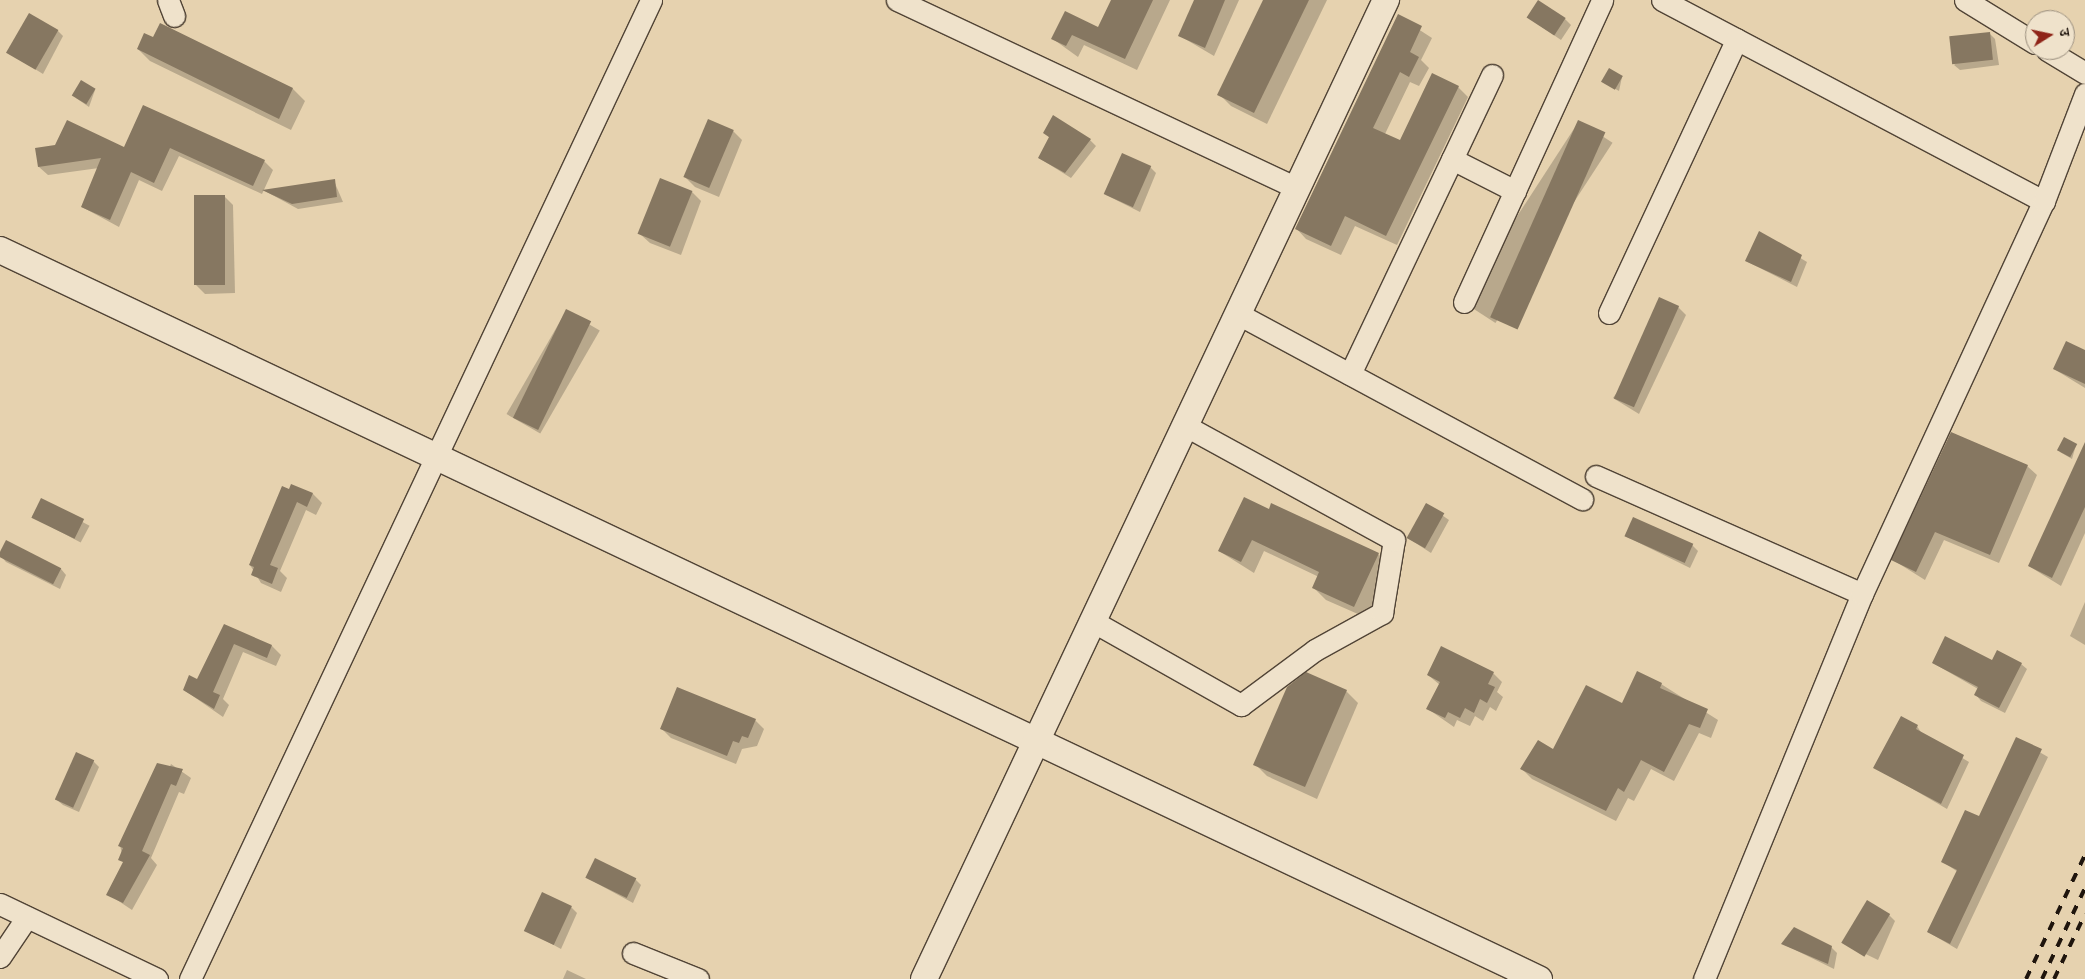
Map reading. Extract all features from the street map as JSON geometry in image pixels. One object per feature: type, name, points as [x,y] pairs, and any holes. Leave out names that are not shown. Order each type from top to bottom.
[{"type":"street","points":[[190,979],[434,455],[651,0]]},
{"type":"street","points":[[896,0],[1298,189]]},
{"type":"street","points":[[924,979],[1039,740],[1386,0]]},
{"type":"street","points":[[1464,302],[1602,0]]},
{"type":"street","points":[[1662,0],[2044,202]]},
{"type":"street","points":[[1965,0],[2025,37]]},
{"type":"street","points":[[1609,313],[1737,39]]},
{"type":"street","points":[[2063,60],[2085,74]]},
{"type":"street","points":[[1350,374],[1492,75]]},
{"type":"street","points":[[1704,979],[1862,594],[2044,202],[2085,94]]},
{"type":"street","points":[[1452,159],[1515,191]]},
{"type":"street","points":[[0,250],[1039,740],[1539,979]]},
{"type":"street","points":[[1238,314],[1582,499]]},
{"type":"street","points":[[1094,622],[1241,705],[1315,650],[1382,614],[1394,540],[1186,426]]},
{"type":"street","points":[[1596,476],[1862,594]]},
{"type":"street","points":[[0,904],[157,979]]},
{"type":"street","points":[[0,957],[27,917]]},
{"type":"street","points":[[633,953],[698,979]]},
{"type":"building","points":[[1111,0],[1153,0],[1125,59],[1072,35],[1066,46],[1051,39],[1065,11],[1098,27]]},
{"type":"building","points":[[1194,0],[1225,0],[1205,48],[1178,36]]},
{"type":"building","points":[[1263,0],[1309,0],[1254,113],[1217,95]]},
{"type":"building","points":[[1538,0],[1566,18],[1554,36],[1527,18]]},
{"type":"building","points":[[29,13],[58,30],[35,70],[6,53]]},
{"type":"building","points":[[1398,14],[1422,26],[1410,52],[1419,57],[1409,77],[1400,72],[1373,128],[1400,140],[1432,73],[1459,86],[1386,236],[1345,216],[1331,246],[1295,229]]},
{"type":"building","points":[[160,23],[293,88],[279,119],[137,49],[144,33],[153,37]]},
{"type":"building","points":[[1990,32],[1993,60],[1952,64],[1949,36]]},
{"type":"building","points":[[1609,68],[1623,76],[1615,90],[1601,82]]},
{"type":"building","points":[[81,80],[96,89],[86,104],[72,95]]},
{"type":"building","points":[[143,105],[265,160],[253,186],[170,148],[154,183],[131,172],[110,220],[81,207],[101,158],[38,167],[35,148],[55,145],[67,120],[124,147]]},
{"type":"building","points":[[1053,115],[1091,139],[1065,173],[1038,158],[1049,137],[1043,133]]},
{"type":"building","points":[[708,119],[734,130],[709,188],[683,177]]},
{"type":"building","points":[[1578,120],[1605,132],[1518,330],[1490,317]]},
{"type":"building","points":[[1122,153],[1151,166],[1133,207],[1104,194]]},
{"type":"building","points":[[660,178],[692,191],[670,247],[638,234]]},
{"type":"building","points":[[335,179],[337,197],[292,204],[262,190]]},
{"type":"building","points":[[194,195],[225,195],[225,285],[194,285]]},
{"type":"building","points":[[1759,231],[1802,255],[1791,282],[1745,261]]},
{"type":"building","points":[[1659,297],[1679,306],[1634,407],[1614,398]]},
{"type":"building","points":[[566,309],[591,321],[538,430],[513,418]]},
{"type":"building","points":[[2066,341],[2085,350],[2085,384],[2053,369]]},
{"type":"building","points":[[1951,432],[2028,465],[1990,555],[1935,532],[1916,572],[1891,560]]},
{"type":"building","points":[[2064,437],[2077,444],[2070,457],[2057,450]]},
{"type":"building","points":[[2085,442],[2085,507],[2052,578],[2028,566]]},
{"type":"building","points":[[291,484],[313,493],[307,507],[297,502],[270,565],[278,568],[272,584],[251,575],[254,567],[249,565],[282,486],[289,489]]},
{"type":"building","points":[[1244,497],[1269,509],[1271,503],[1379,553],[1354,607],[1312,588],[1319,572],[1252,540],[1241,562],[1218,551]]},
{"type":"building","points":[[41,498],[84,519],[74,539],[31,518]]},
{"type":"building","points":[[1426,503],[1444,513],[1425,548],[1407,538]]},
{"type":"building","points":[[1633,517],[1693,544],[1685,563],[1624,536]]},
{"type":"building","points":[[6,540],[61,568],[53,584],[0,557],[0,552]]},
{"type":"building","points":[[224,624],[272,645],[267,658],[234,644],[213,692],[220,695],[214,709],[183,690],[189,675],[197,679]]},
{"type":"building","points":[[1945,636],[1992,660],[1997,650],[2022,663],[1999,708],[1974,695],[1978,687],[1932,663]]},
{"type":"building","points":[[1441,646],[1494,672],[1488,684],[1495,687],[1487,703],[1480,699],[1474,713],[1465,708],[1460,718],[1448,712],[1445,718],[1426,709],[1440,682],[1427,675]]},
{"type":"building","points":[[1637,671],[1662,683],[1660,688],[1708,709],[1700,728],[1689,724],[1664,772],[1641,760],[1624,792],[1618,788],[1606,811],[1520,769],[1538,740],[1553,749],[1586,685],[1622,703]]},
{"type":"building","points":[[1306,672],[1347,690],[1305,787],[1253,765],[1287,687]]},
{"type":"building","points":[[677,687],[756,719],[748,738],[742,736],[739,743],[733,741],[727,756],[660,729]]},
{"type":"building","points":[[1901,716],[1918,725],[1916,729],[1964,755],[1941,804],[1873,768]]},
{"type":"building","points":[[2016,737],[2042,749],[1950,944],[1927,932],[1957,870],[1941,862],[1965,810],[1979,816]]},
{"type":"building","points":[[76,752],[94,760],[73,808],[55,800]]},
{"type":"building","points":[[157,763],[183,769],[176,786],[171,784],[142,851],[150,855],[123,903],[106,895],[123,862],[118,860],[123,848],[118,846]]},
{"type":"building","points":[[595,858],[636,878],[627,898],[585,878]]},
{"type":"building","points":[[542,892],[572,906],[554,945],[524,931]]},
{"type":"building","points":[[1867,900],[1890,914],[1864,957],[1841,943]]},
{"type":"building","points":[[1794,927],[1832,946],[1828,964],[1781,944]]},
{"type":"railway","points":[[2026,979],[2085,855]]},
{"type":"railway","points":[[2042,979],[2085,888]]},
{"type":"railway","points":[[2054,979],[2085,914]]}]
